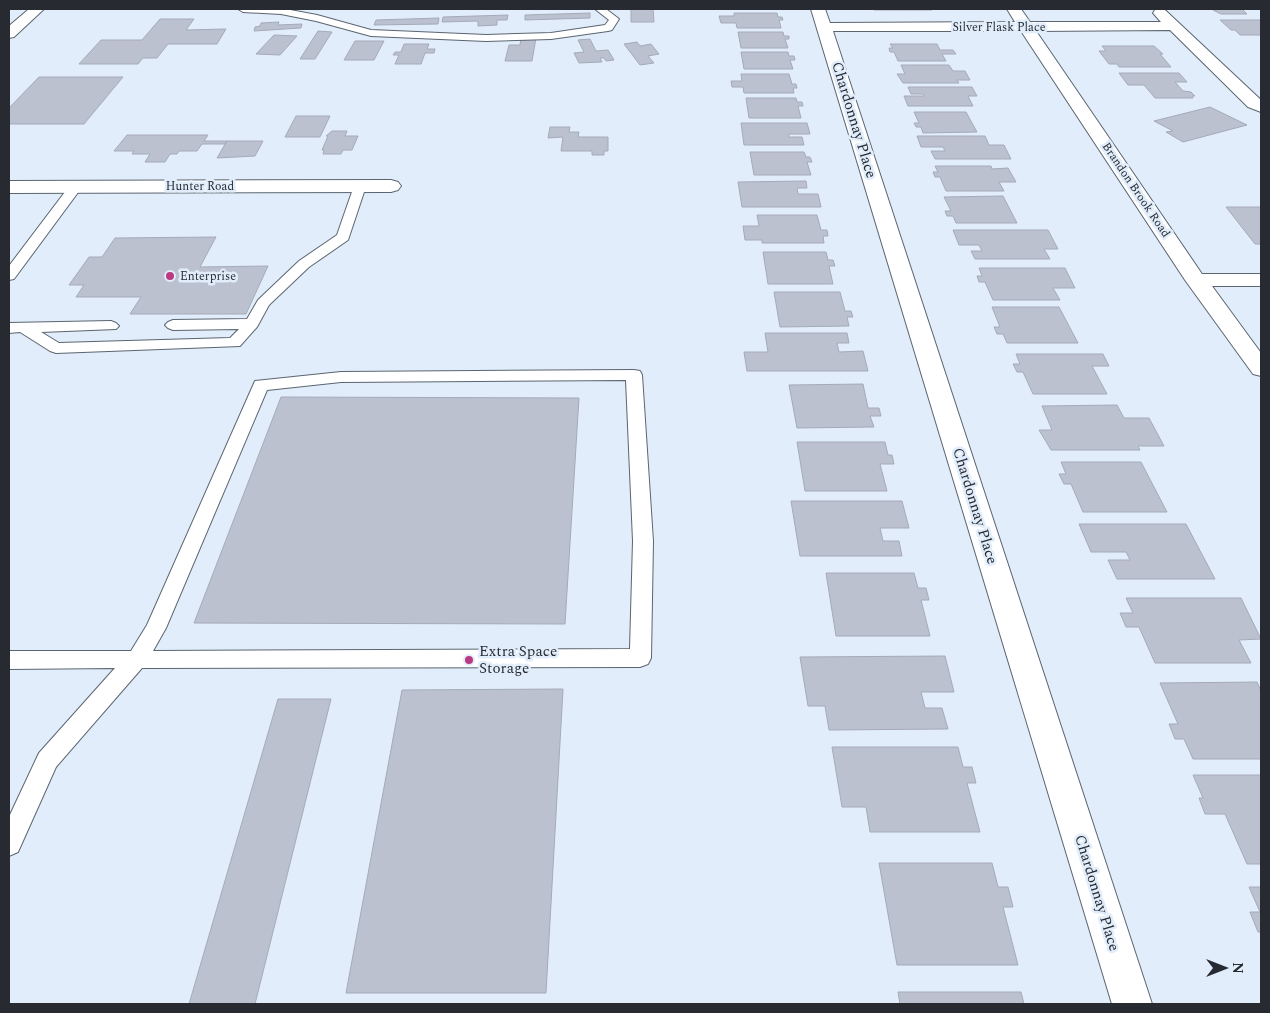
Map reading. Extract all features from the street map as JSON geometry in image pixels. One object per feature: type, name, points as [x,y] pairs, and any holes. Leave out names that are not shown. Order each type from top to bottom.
[{"type":"main road","points":[[9,34],[37,9]]},
{"type":"main road","name":"Brandon Brook Road","points":[[1014,9],[1196,280],[1261,369]]},
{"type":"main road","points":[[1156,9],[1254,103],[1261,106]]},
{"type":"main road","name":"Silver Flask Place","points":[[821,18],[1026,26],[1173,26]]},
{"type":"main road","name":"Chardonnay Place","points":[[821,18],[1132,1004]]},
{"type":"main road","name":"Hunter Road","points":[[9,187],[391,186]]},
{"type":"main road","points":[[1196,280],[1261,280]]},
{"type":"lane","points":[[242,9],[281,11],[336,19],[371,33],[486,38],[551,36],[608,28],[614,19],[600,9]]},
{"type":"lane","points":[[9,276],[76,186]]},
{"type":"lane","points":[[17,328],[56,348],[234,343],[252,324],[263,303],[304,264],[343,237],[360,186]]},
{"type":"lane","points":[[173,325],[252,324]]},
{"type":"lane","points":[[17,328],[111,326]]},
{"type":"lane","points":[[9,660],[137,659],[330,661],[640,658],[643,541],[634,375],[341,376],[261,385],[156,628],[137,659],[47,760],[9,844]]},
{"type":"building","points":[[631,9],[653,9],[654,22],[631,22]]},
{"type":"building","points":[[932,9],[932,10],[874,10]]},
{"type":"building","points":[[1242,9],[1247,14],[1221,14],[1213,10]]},
{"type":"building","points":[[590,13],[590,18],[525,20],[525,15]]},
{"type":"building","points":[[734,13],[777,13],[778,17],[782,17],[783,20],[779,20],[781,28],[737,28],[736,23],[721,23],[719,16],[734,16]]},
{"type":"building","points":[[508,15],[507,20],[497,20],[497,25],[478,26],[478,21],[442,22],[443,17]]},
{"type":"building","points":[[439,18],[438,24],[374,25],[376,20]]},
{"type":"building","points":[[160,19],[194,19],[186,30],[226,29],[217,44],[168,44],[157,58],[143,58],[138,64],[79,64],[101,40],[142,40]]},
{"type":"building","points":[[1220,20],[1261,20],[1261,35],[1240,35]]},
{"type":"building","points":[[279,22],[278,25],[302,24],[301,28],[254,31],[255,27],[260,26],[261,23]]},
{"type":"building","points":[[318,31],[332,32],[315,59],[300,59]]},
{"type":"building","points":[[738,32],[783,32],[784,36],[789,36],[789,39],[785,39],[788,48],[741,48]]},
{"type":"building","points":[[274,35],[297,36],[280,55],[256,54]]},
{"type":"building","points":[[521,38],[536,38],[532,61],[505,61],[509,45],[520,45]]},
{"type":"building","points":[[590,39],[596,51],[608,50],[614,60],[606,61],[604,58],[600,58],[602,62],[579,63],[574,53],[584,52],[578,40]]},
{"type":"building","points":[[355,41],[384,41],[374,60],[344,60]]},
{"type":"building","points":[[637,42],[640,46],[651,44],[659,54],[648,56],[654,63],[640,65],[624,44]]},
{"type":"building","points":[[404,44],[429,44],[427,49],[435,49],[434,53],[425,53],[421,64],[395,64],[399,55],[393,55],[395,52],[401,52]]},
{"type":"building","points":[[890,44],[937,44],[940,50],[953,50],[956,54],[942,54],[946,61],[898,61],[894,52],[890,52],[889,48],[893,48]]},
{"type":"building","points":[[1102,46],[1154,46],[1163,54],[1160,54],[1171,67],[1119,67],[1117,64],[1109,64],[1099,51],[1106,51]]},
{"type":"building","points":[[741,52],[788,52],[789,56],[794,56],[795,60],[790,60],[793,69],[744,69]]},
{"type":"building","points":[[901,65],[949,65],[953,71],[965,71],[970,80],[957,80],[959,83],[903,83],[897,74],[905,74]]},
{"type":"building","points":[[1119,73],[1179,73],[1187,82],[1175,82],[1183,91],[1191,92],[1195,96],[1192,96],[1193,98],[1155,98],[1144,85],[1128,85]]},
{"type":"building","points":[[741,74],[789,74],[792,84],[796,84],[797,88],[793,88],[794,93],[744,93],[743,87],[732,87],[731,81],[742,81]]},
{"type":"building","points":[[39,77],[123,77],[84,124],[9,124],[9,108]]},
{"type":"building","points":[[908,87],[972,87],[977,96],[968,96],[973,106],[908,106],[904,96],[924,96],[923,94],[911,94]]},
{"type":"building","points":[[746,98],[796,98],[797,102],[802,102],[803,106],[798,106],[801,118],[749,118]]},
{"type":"building","points":[[1210,107],[1247,125],[1183,142],[1166,132],[1173,131],[1154,121]]},
{"type":"building","points":[[914,112],[966,112],[977,132],[923,133],[921,127],[916,127],[914,123],[919,123]]},
{"type":"building","points":[[296,116],[330,116],[320,137],[285,137]]},
{"type":"building","points":[[741,123],[807,123],[810,134],[789,134],[789,137],[802,137],[804,145],[744,145]]},
{"type":"building","points":[[550,127],[570,127],[569,132],[579,132],[578,137],[608,137],[608,151],[604,151],[604,155],[592,155],[592,151],[561,151],[563,137],[548,138]]},
{"type":"building","points":[[332,131],[347,131],[345,136],[358,136],[352,150],[343,150],[341,154],[323,154],[324,150],[322,150],[328,136],[326,136]]},
{"type":"building","points":[[127,135],[208,135],[204,141],[227,141],[225,144],[202,144],[197,151],[179,151],[177,154],[170,154],[165,162],[145,162],[150,154],[132,154],[134,151],[114,151]]},
{"type":"building","points":[[917,136],[985,136],[989,145],[1004,145],[1011,159],[935,159],[931,151],[945,151],[943,147],[921,147]]},
{"type":"building","points":[[227,141],[263,141],[255,156],[217,158]]},
{"type":"building","points":[[750,152],[804,152],[806,157],[810,157],[812,162],[807,162],[811,175],[754,175]]},
{"type":"building","points":[[935,166],[991,166],[992,169],[1008,168],[1016,182],[999,182],[1004,191],[946,191],[940,177],[935,177],[933,172],[938,172]]},
{"type":"building","points":[[806,181],[807,188],[797,188],[798,194],[818,194],[821,207],[742,207],[738,182]]},
{"type":"building","points":[[1003,196],[1017,223],[956,223],[953,216],[947,216],[945,211],[951,211],[944,197]]},
{"type":"building","points":[[1226,207],[1261,207],[1261,244],[1255,244]]},
{"type":"building","points":[[757,215],[817,215],[821,230],[827,230],[828,236],[823,236],[824,243],[762,243],[762,240],[745,240],[743,226],[759,226]]},
{"type":"building","points":[[953,230],[1048,230],[1058,249],[1044,249],[1050,259],[975,259],[971,251],[982,251],[979,245],[959,245]]},
{"type":"building","name":"Enterprise","points":[[216,237],[200,267],[268,266],[246,314],[130,314],[141,297],[76,297],[84,285],[69,285],[89,257],[102,257],[115,238]]},
{"type":"building","points":[[763,252],[826,252],[828,260],[833,260],[835,266],[829,266],[833,284],[768,284]]},
{"type":"building","points":[[979,268],[1065,268],[1075,288],[1053,288],[1060,300],[993,300],[985,282],[979,282],[977,276],[982,276]]},
{"type":"building","points":[[774,292],[840,292],[845,311],[851,311],[853,317],[847,317],[849,326],[780,327]]},
{"type":"building","points":[[992,307],[1059,307],[1078,343],[1007,343],[1003,334],[997,334],[994,327],[1000,327]]},
{"type":"building","points":[[765,333],[847,333],[849,343],[837,343],[839,352],[863,351],[868,371],[747,371],[744,352],[768,352]]},
{"type":"building","points":[[1016,354],[1103,354],[1109,366],[1092,366],[1107,394],[1033,394],[1023,372],[1017,372],[1013,364],[1020,364]]},
{"type":"building","points":[[863,384],[868,408],[879,408],[881,416],[870,416],[874,427],[797,428],[789,385]]},
{"type":"building","points":[[281,397],[579,398],[565,624],[194,623]]},
{"type":"building","points":[[1117,405],[1124,418],[1149,418],[1164,446],[1138,446],[1140,450],[1051,450],[1039,430],[1052,430],[1042,406]]},
{"type":"building","points":[[797,442],[885,442],[888,455],[892,455],[894,464],[880,464],[887,491],[805,491]]},
{"type":"building","points":[[1061,462],[1141,462],[1167,512],[1083,512],[1071,484],[1064,484],[1059,474],[1066,474]]},
{"type":"building","points":[[791,501],[902,501],[909,528],[880,528],[883,541],[899,541],[902,556],[800,556]]},
{"type":"building","points":[[1079,524],[1186,524],[1215,579],[1117,579],[1108,560],[1130,560],[1126,552],[1091,552]]},
{"type":"building","points":[[826,573],[914,573],[918,588],[926,588],[929,600],[921,600],[930,636],[836,636]]},
{"type":"building","points":[[1126,598],[1241,598],[1261,639],[1239,640],[1251,663],[1155,663],[1139,627],[1126,627],[1120,613],[1133,613]]},
{"type":"building","points":[[945,656],[954,692],[921,692],[925,708],[942,708],[948,729],[829,730],[825,706],[808,706],[800,657]]},
{"type":"building","points":[[1257,682],[1261,691],[1261,759],[1193,759],[1184,739],[1175,739],[1169,724],[1178,724],[1160,683]]},
{"type":"building","points":[[563,689],[546,993],[346,993],[402,690]]},
{"type":"building","points":[[278,699],[331,699],[255,1004],[189,1004]]},
{"type":"building","points":[[832,747],[958,747],[963,767],[972,767],[976,783],[967,783],[980,832],[870,832],[866,807],[842,807]]},
{"type":"building","points":[[1193,775],[1261,775],[1261,864],[1247,864],[1225,814],[1205,814],[1199,798],[1203,798]]},
{"type":"building","points":[[879,863],[992,863],[998,887],[1008,887],[1013,907],[1003,907],[1018,965],[897,965]]},
{"type":"building","points":[[1249,887],[1261,887],[1261,932],[1258,932],[1250,912],[1260,912]]},
{"type":"building","points":[[898,992],[1021,992],[1024,1004],[900,1004]]},
{"type":"place","name":"Enterprise","points":[[170,276]]},
{"type":"place","name":"Extra Space Storage","points":[[469,660]]}]
